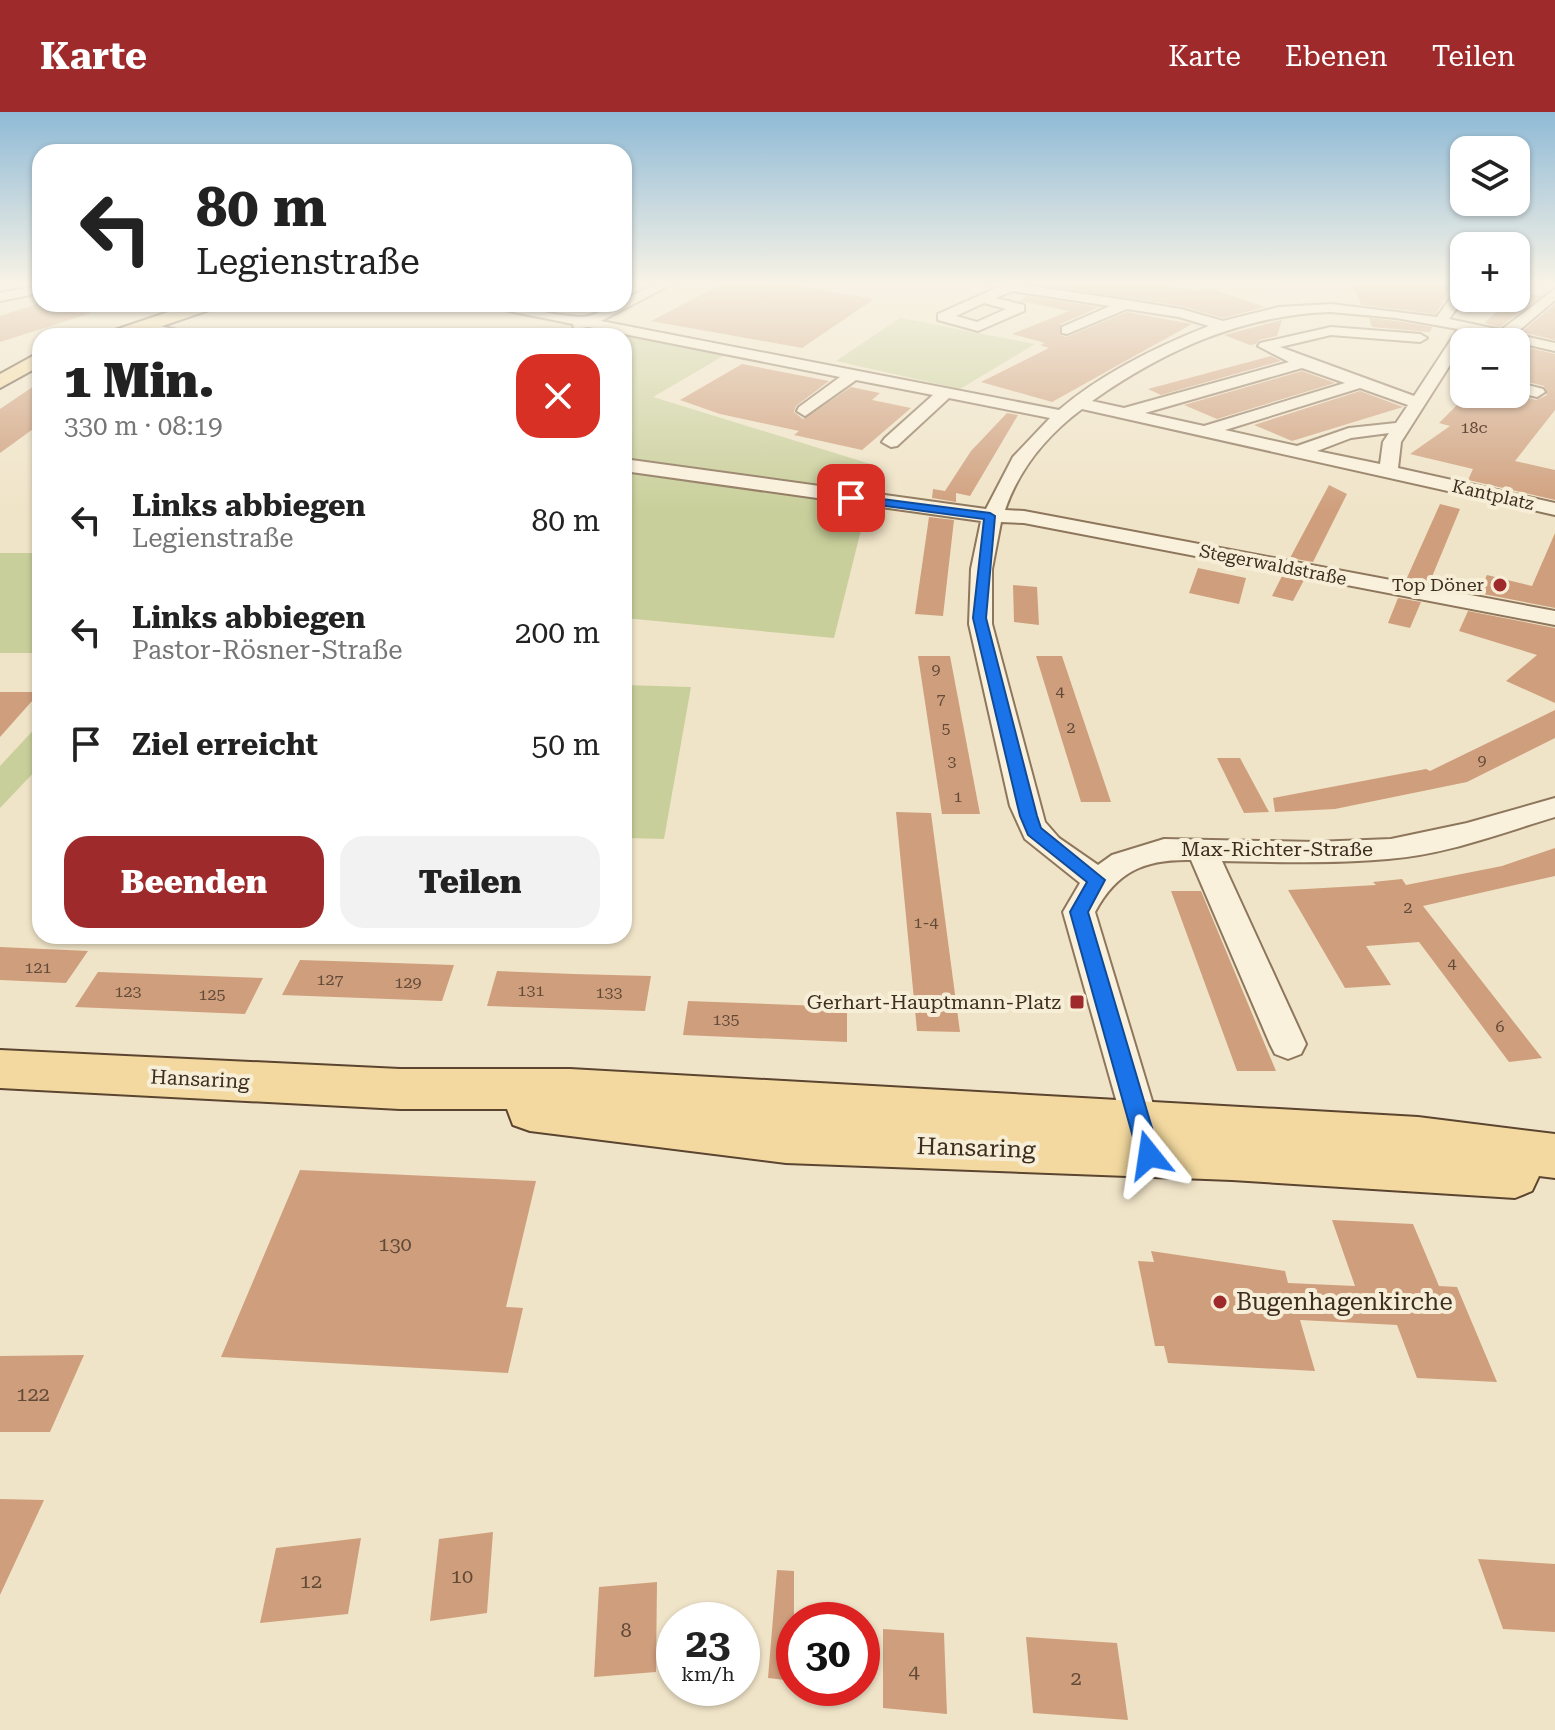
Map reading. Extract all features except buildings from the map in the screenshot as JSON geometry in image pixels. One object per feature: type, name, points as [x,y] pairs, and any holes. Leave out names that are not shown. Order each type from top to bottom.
[{"type":"main road","points":[[4,380],[32,363]]},
{"type":"main road","points":[[4,380],[32,368]]},
{"type":"main road","name":"Hansaring","points":[[0,1069],[400,1089],[565,1116],[786,1141],[1418,1138],[1555,1156]]},
{"type":"main road","name":"Hansaring","points":[[1144,1138],[1555,1178]]},
{"type":"street","points":[[772,360],[1060,415]]},
{"type":"street","points":[[1144,1138],[1079,912],[1097,880],[1034,831],[980,618],[990,516],[1027,451],[1060,415],[1079,403],[1094,388],[1147,360]]},
{"type":"street","points":[[1295,360],[1417,403]]},
{"type":"street","points":[[1388,471],[1392,442],[1417,403],[1445,371],[1449,360]]},
{"type":"street","points":[[1125,413],[1303,363]]},
{"type":"street","points":[[805,411],[852,375]]},
{"type":"street","points":[[1200,432],[1361,383]]},
{"type":"street","points":[[1530,390],[1537,392]]},
{"type":"street","points":[[891,442],[945,393]]},
{"type":"street","name":"Kantplatz","points":[[1079,403],[1555,509]]},
{"type":"street","points":[[1299,452],[1335,435],[1366,428],[1401,428]]},
{"type":"street","name":"Stegerwaldstraße","points":[[632,466],[990,516],[1024,517],[1555,618]]},
{"type":"street","name":"Max-Richter-Straße","points":[[1097,880],[1123,863],[1164,849],[1315,852],[1391,849],[1469,833],[1555,807]]},
{"type":"street","points":[[1202,850],[1288,1044]]},
{"type":"green space","points":[[632,360],[717,360],[653,397],[877,466],[834,638],[632,619]]},
{"type":"green space","points":[[838,360],[1009,360],[960,389],[836,361]]},
{"type":"green space","points":[[0,553],[32,553],[32,653],[0,653]]},
{"type":"green space","points":[[632,685],[691,687],[664,839],[632,838]]},
{"type":"green space","points":[[32,732],[32,774],[0,808],[0,766]]},
{"type":"place","name":"Top Döner","points":[[1500,585]]},
{"type":"place","name":"Gerhart-Hauptmann-Platz","points":[[1077,1002]]},
{"type":"place","name":"Bugenhagenkirche","points":[[1220,1302]]},
{"type":"route","points":[[851,498],[990,516],[980,618],[1028,816],[1034,831],[1097,880],[1079,912],[1149,1155]]}]
